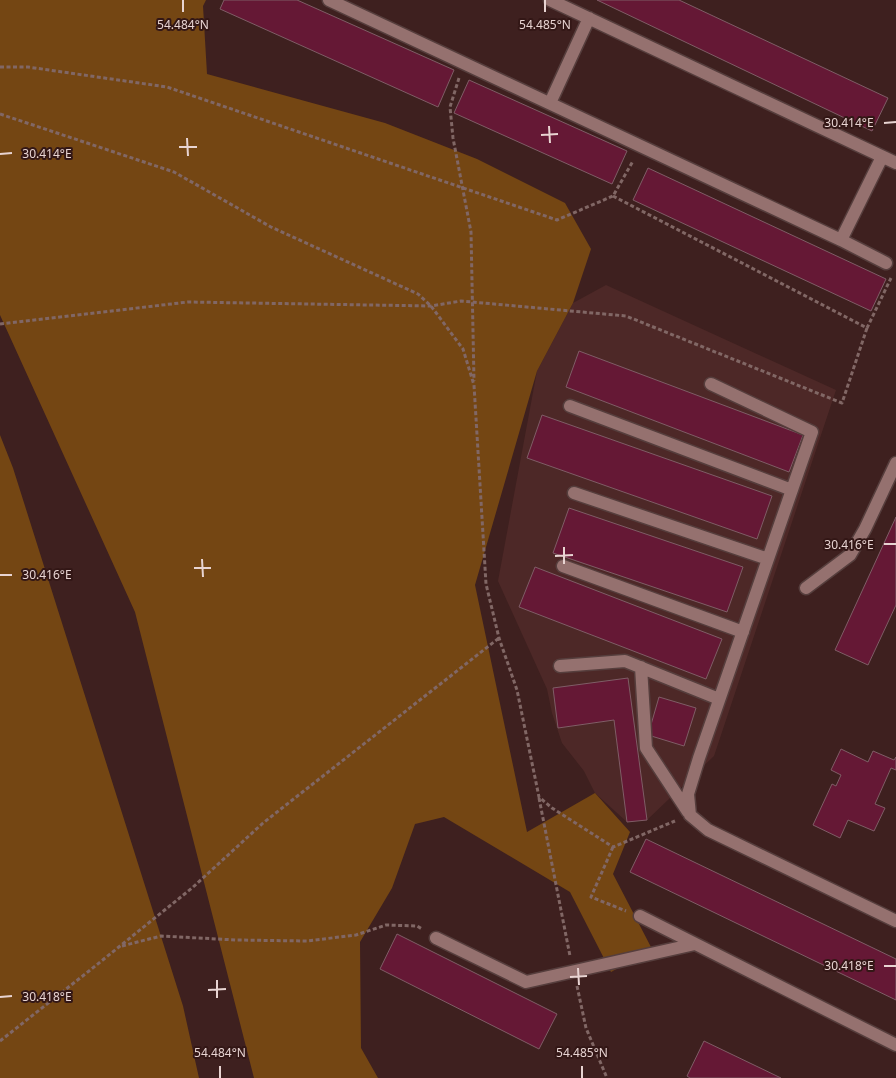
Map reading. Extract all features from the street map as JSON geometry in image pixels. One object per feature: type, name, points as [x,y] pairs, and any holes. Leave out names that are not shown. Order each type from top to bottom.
[{"type":"lane","points":[[329,0],[841,240],[886,263]]},
{"type":"lane","points":[[550,0],[896,163]]},
{"type":"lane","points":[[550,104],[589,18]]},
{"type":"lane","points":[[841,240],[882,157]]},
{"type":"lane","points":[[690,815],[688,794],[812,432],[711,384]]},
{"type":"lane","points":[[570,406],[792,490]]},
{"type":"lane","points":[[806,588],[850,555],[865,529],[896,463]]},
{"type":"lane","points":[[574,493],[768,559]]},
{"type":"lane","points":[[563,566],[743,632]]},
{"type":"lane","points":[[560,666],[625,661],[719,699]]},
{"type":"lane","points":[[641,667],[646,748],[690,815],[708,830],[896,921]]},
{"type":"lane","points":[[640,916],[896,1045]]},
{"type":"lane","points":[[436,938],[526,982],[695,944]]},
{"type":"path","points":[[464,63],[450,107],[453,138],[471,232],[474,386],[486,584],[499,638],[517,690],[586,1028],[607,1078]]},
{"type":"path","points":[[0,67],[28,67],[167,87],[557,220],[613,196],[641,146]]},
{"type":"path","points":[[0,114],[174,172],[271,227],[418,294],[431,306],[464,349],[474,386]]},
{"type":"path","points":[[613,196],[867,328]]},
{"type":"path","points":[[0,324],[188,302],[431,306],[461,300],[626,316],[842,403],[867,328],[893,274],[886,263]]},
{"type":"path","points":[[0,1041],[192,888],[263,823],[499,638]]},
{"type":"path","points":[[539,797],[552,808],[613,847]]},
{"type":"path","points":[[640,916],[591,897],[613,847],[690,815]]},
{"type":"path","points":[[121,946],[161,936],[236,940],[307,940],[356,936],[386,925],[417,926],[436,938]]},
{"type":"shaded area","points":[[0,0],[206,0],[203,6],[207,74],[385,123],[477,159],[565,203],[591,249],[573,303],[537,371],[475,585],[527,832],[595,793],[630,832],[613,874],[652,949],[611,972],[570,892],[444,817],[415,824],[392,888],[360,942],[361,1048],[378,1078],[254,1078],[135,612],[0,315]]},
{"type":"shaded area","points":[[606,285],[836,390],[714,756],[647,820],[627,822],[595,793],[584,771],[562,743],[552,713],[547,689],[498,581],[537,371],[573,303]]},
{"type":"shaded area","points":[[0,435],[13,468],[183,1006],[199,1078],[0,1078]]},
{"type":"building","points":[[224,0],[297,0],[454,70],[438,107],[220,9]]},
{"type":"building","points":[[597,0],[679,0],[888,98],[872,131]]},
{"type":"building","points":[[469,80],[627,151],[612,184],[454,113]]},
{"type":"building","points":[[648,168],[886,279],[871,311],[633,200]]},
{"type":"building","points":[[579,351],[803,435],[789,472],[566,387]]},
{"type":"building","points":[[542,415],[772,496],[757,539],[527,458]]},
{"type":"building","points":[[569,508],[743,567],[727,612],[553,553]]},
{"type":"building","points":[[896,517],[896,605],[868,665],[835,650]]},
{"type":"building","points":[[535,567],[722,639],[706,679],[519,607]]},
{"type":"building","points":[[628,678],[647,820],[627,822],[614,720],[558,728],[553,688]]},
{"type":"building","points":[[659,697],[696,708],[684,746],[648,735]]},
{"type":"building","points":[[841,749],[868,762],[873,751],[894,760],[896,757],[896,770],[891,768],[875,804],[885,808],[874,831],[848,820],[840,838],[813,825],[832,784],[836,786],[841,775],[831,770]]},
{"type":"building","points":[[646,839],[896,959],[896,1000],[630,872]]},
{"type":"building","points":[[397,934],[557,1014],[539,1049],[380,969]]},
{"type":"building","points":[[704,1041],[781,1078],[690,1078],[687,1076]]}]
